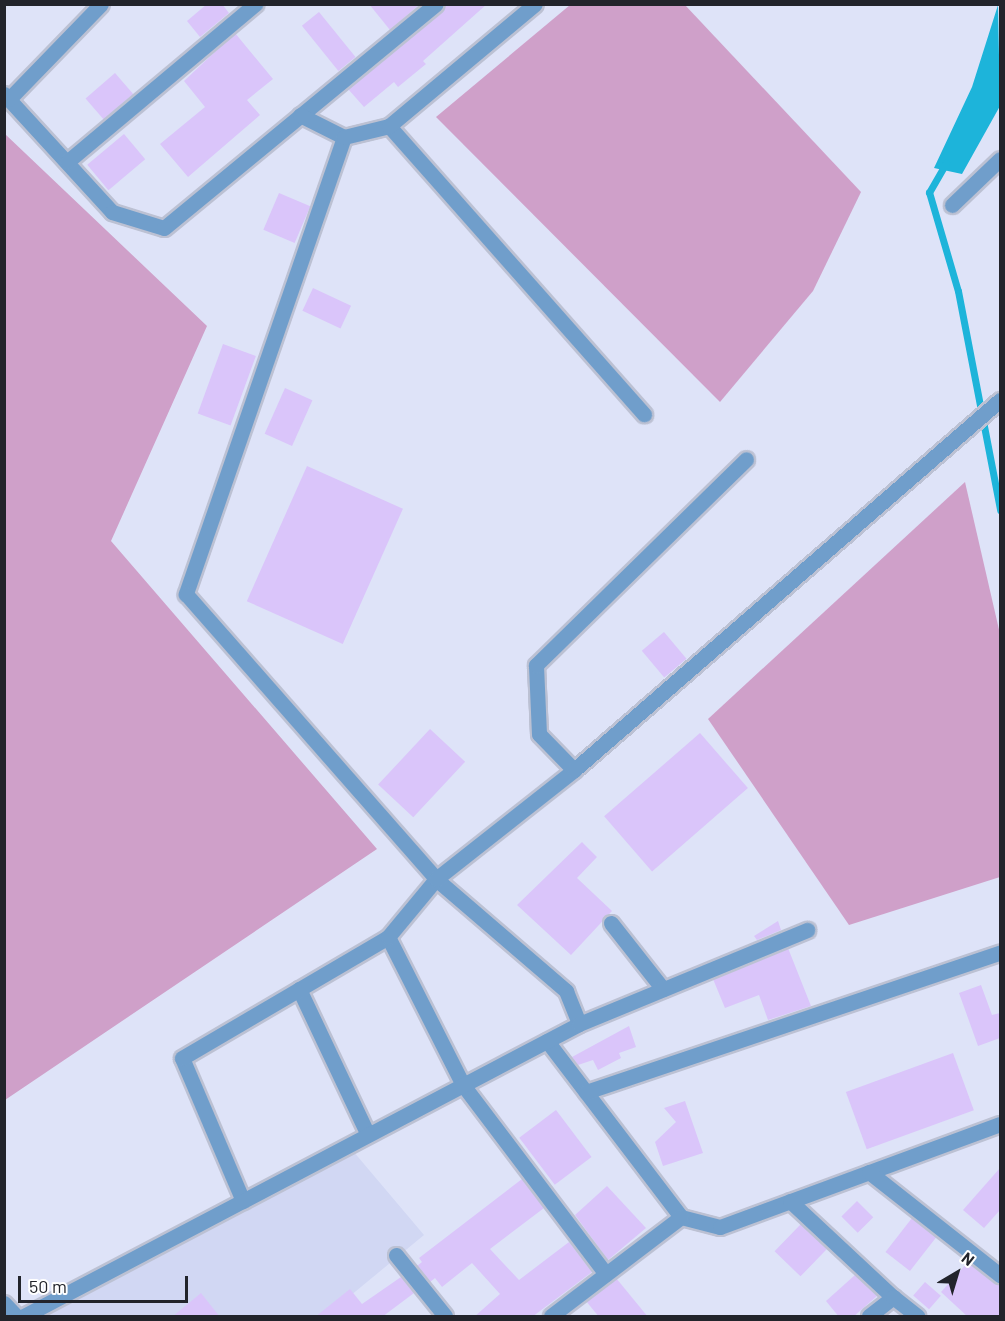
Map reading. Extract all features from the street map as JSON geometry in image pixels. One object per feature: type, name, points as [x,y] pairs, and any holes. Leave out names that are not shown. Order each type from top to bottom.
[{"type":"street","points":[[100,4],[7,97],[112,212],[164,228],[436,4]]},
{"type":"street","points":[[67,162],[255,4]]},
{"type":"street","points":[[300,115],[344,137],[389,126],[535,4]]},
{"type":"street","points":[[389,126],[644,414]]},
{"type":"street","points":[[344,137],[186,594],[436,879],[566,991],[579,1024]]},
{"type":"street","points":[[952,205],[1000,159]]},
{"type":"street","points":[[243,1201],[182,1058],[388,937],[436,879],[574,770],[996,403]]},
{"type":"street","points":[[574,770],[539,734],[536,665],[746,459]]},
{"type":"street","points":[[611,923],[663,989]]},
{"type":"street","points":[[24,1317],[579,1024],[807,930]]},
{"type":"street","points":[[388,937],[463,1085],[606,1274]]},
{"type":"street","points":[[586,1092],[1000,953]]},
{"type":"street","points":[[299,989],[368,1136]]},
{"type":"street","points":[[547,1041],[681,1217],[720,1227],[1000,1125]]},
{"type":"street","points":[[869,1172],[1000,1275]]},
{"type":"street","points":[[790,1201],[917,1317]]},
{"type":"street","points":[[551,1317],[681,1217]]},
{"type":"street","points":[[396,1255],[445,1317]]},
{"type":"street","points":[[869,1317],[893,1297]]},
{"type":"street","points":[[4,1303],[16,1317]]},
{"type":"shaded area","points":[[570,5],[685,5],[861,192],[813,291],[720,402],[436,117]]},
{"type":"shaded area","points":[[5,134],[207,326],[111,541],[377,849],[5,1100]]},
{"type":"shaded area","points":[[965,482],[1000,634],[1000,877],[849,925],[708,719]]},
{"type":"shaded area","points":[[353,1151],[424,1235],[350,1296],[365,1316],[32,1316]]},
{"type":"water","points":[[998,5],[1000,106],[962,174],[934,168],[972,87]]},
{"type":"building","points":[[207,4],[222,4],[229,13],[200,37],[187,21]]},
{"type":"building","points":[[369,4],[420,4],[390,30]]},
{"type":"building","points":[[445,4],[487,4],[423,61],[426,64],[398,87],[394,82],[364,107],[348,89],[442,12]]},
{"type":"building","points":[[319,12],[356,57],[338,71],[302,26]]},
{"type":"building","points":[[235,33],[273,79],[247,100],[260,115],[188,177],[160,144],[205,107],[184,81]]},
{"type":"building","points":[[115,73],[133,94],[104,120],[86,99]]},
{"type":"building","points":[[124,134],[145,159],[108,190],[87,165]]},
{"type":"building","points":[[279,193],[310,206],[295,243],[263,230]]},
{"type":"building","points":[[313,288],[351,306],[340,328],[302,311]]},
{"type":"building","points":[[223,344],[256,356],[231,426],[198,414]]},
{"type":"building","points":[[285,388],[312,400],[292,446],[265,434]]},
{"type":"building","points":[[307,466],[403,509],[343,644],[247,601]]},
{"type":"building","points":[[664,632],[686,659],[664,677],[642,651]]},
{"type":"building","points":[[430,729],[465,762],[413,817],[378,785]]},
{"type":"building","points":[[700,733],[748,788],[652,871],[604,816]]},
{"type":"building","points":[[582,842],[597,857],[577,878],[612,911],[571,955],[517,905]]},
{"type":"building","points":[[778,921],[781,930],[757,940],[754,936]]},
{"type":"building","points":[[788,948],[811,1006],[768,1020],[759,995],[725,1008],[713,979]]},
{"type":"building","points":[[981,985],[992,1015],[1000,1013],[1000,1038],[978,1046],[959,993]]},
{"type":"building","points":[[629,1026],[636,1047],[619,1053],[621,1058],[598,1070],[593,1060],[578,1065],[572,1057]]},
{"type":"building","points":[[953,1053],[974,1110],[867,1149],[846,1092]]},
{"type":"building","points":[[685,1101],[703,1153],[663,1166],[655,1142],[676,1122],[664,1108]]},
{"type":"building","points":[[556,1110],[592,1157],[555,1185],[519,1138]]},
{"type":"building","points":[[1000,1168],[1000,1210],[984,1228],[963,1210]]},
{"type":"building","points":[[522,1179],[544,1208],[490,1249],[519,1280],[569,1242],[592,1272],[532,1317],[474,1317],[500,1294],[472,1263],[442,1287],[435,1278],[430,1282],[417,1266],[422,1262],[419,1258]]},
{"type":"building","points":[[607,1186],[646,1228],[608,1260],[575,1215]]},
{"type":"building","points":[[857,1201],[873,1217],[858,1233],[841,1217]]},
{"type":"building","points":[[912,1218],[936,1237],[910,1271],[886,1252]]},
{"type":"building","points":[[801,1224],[827,1249],[800,1276],[775,1251]]},
{"type":"building","points":[[968,1262],[1000,1285],[1000,1317],[968,1317],[941,1292]]},
{"type":"building","points":[[855,1275],[877,1296],[853,1317],[839,1317],[826,1301]]},
{"type":"building","points":[[401,1277],[414,1293],[382,1317],[315,1317],[350,1289],[362,1304]]},
{"type":"building","points":[[616,1278],[648,1317],[599,1317],[586,1301]]},
{"type":"building","points":[[925,1282],[941,1296],[929,1309],[913,1296]]},
{"type":"building","points":[[201,1293],[220,1317],[172,1317]]},
{"type":"waterway","points":[[946,163],[929,192],[958,291],[1000,510]]}]
